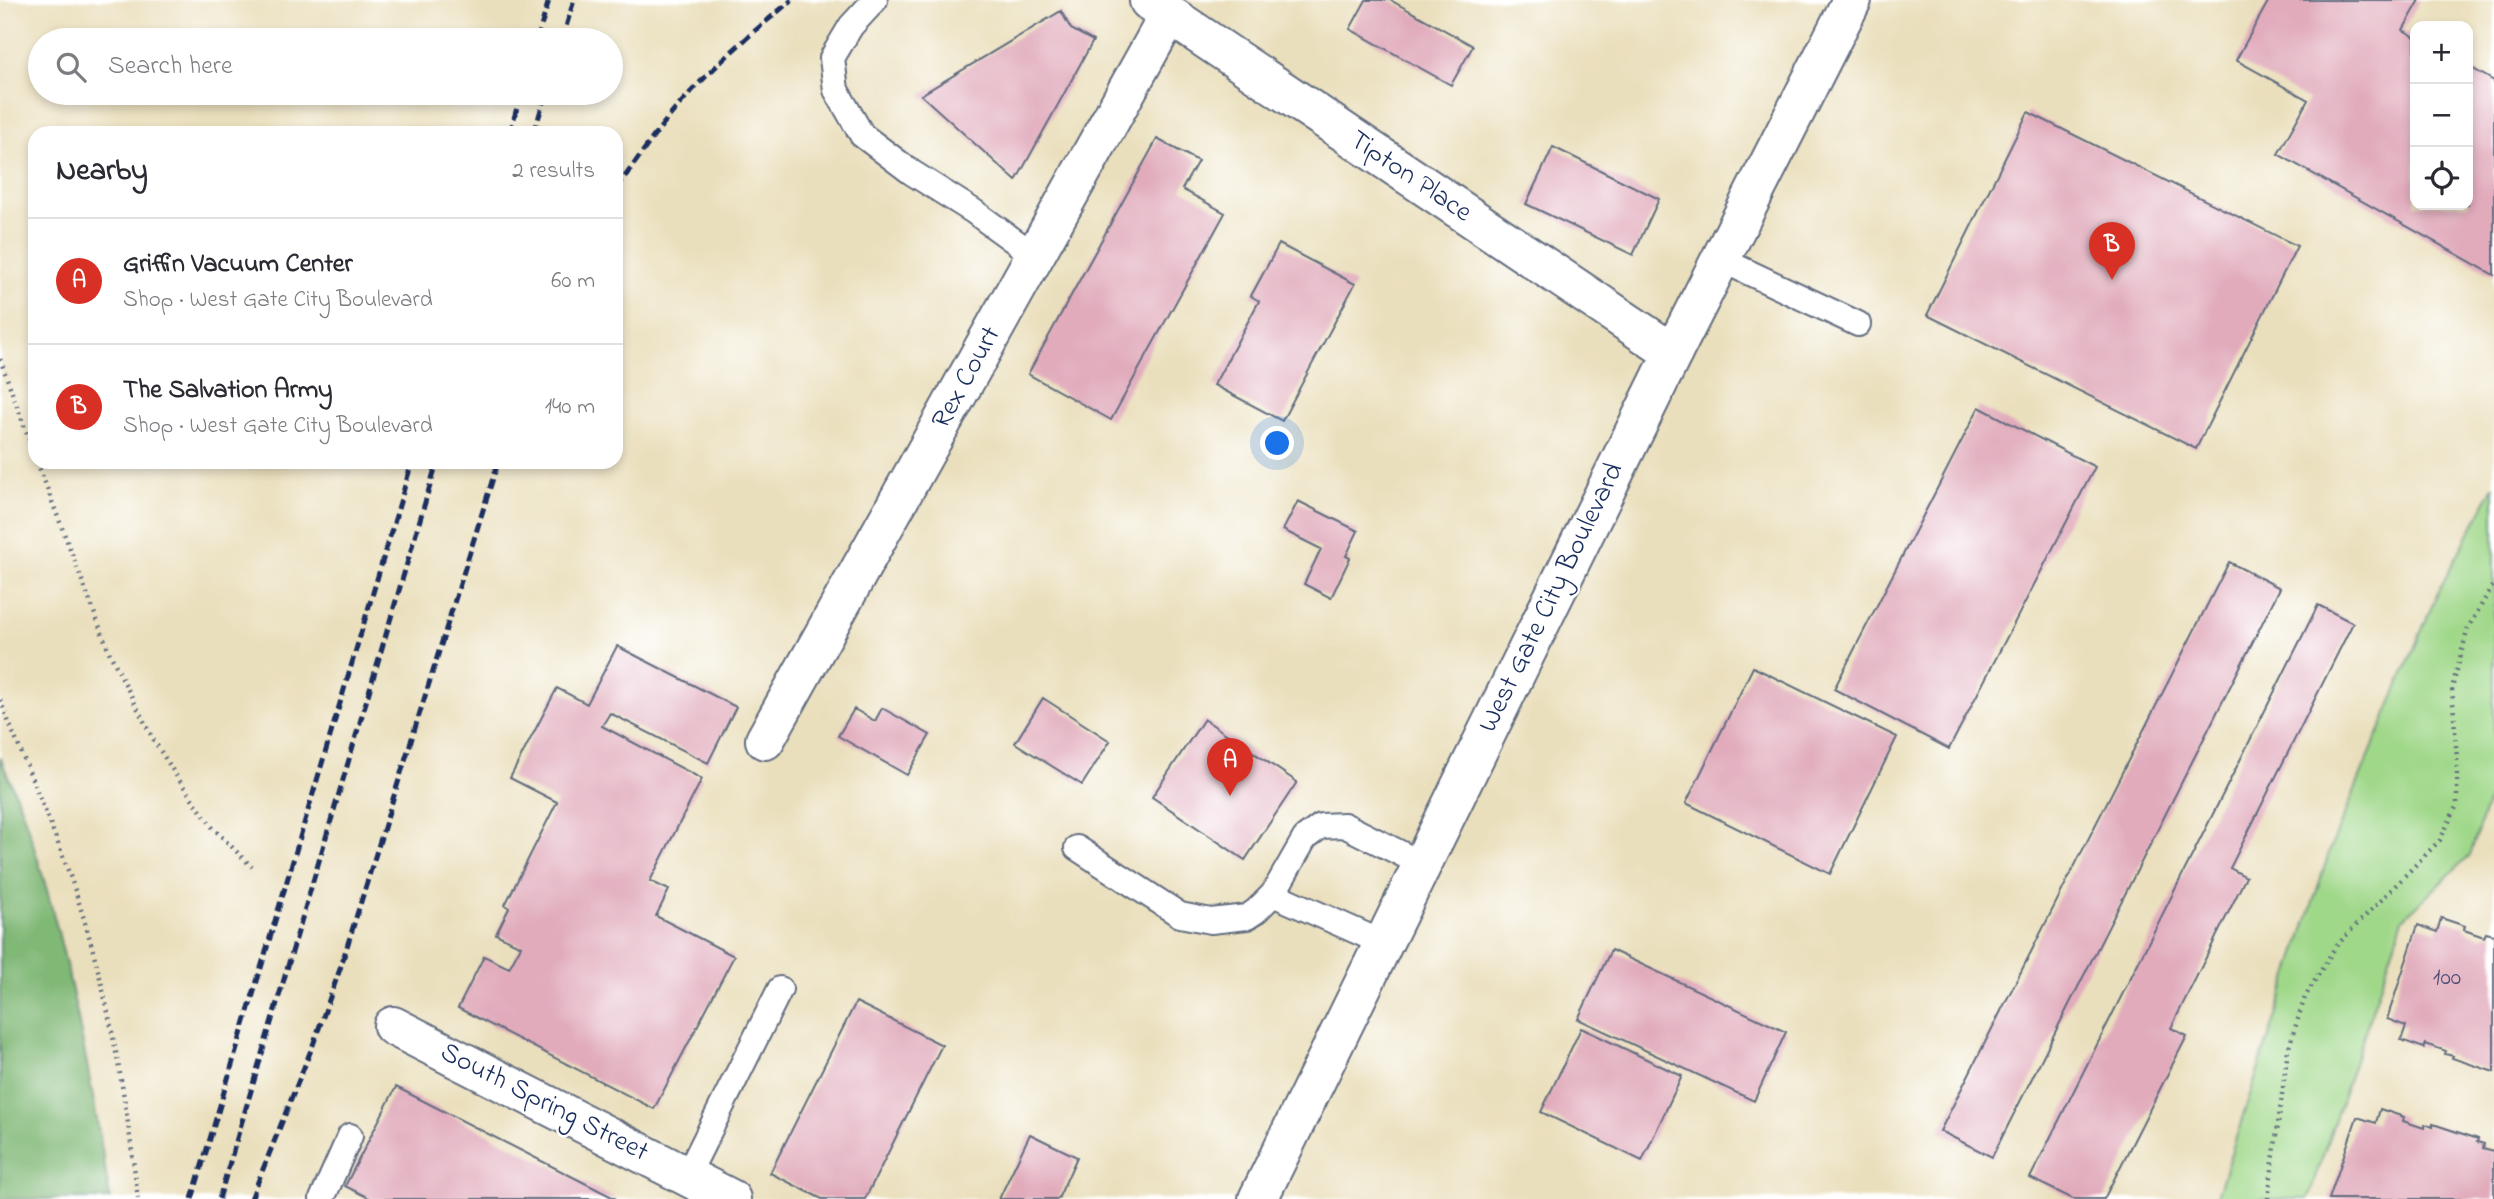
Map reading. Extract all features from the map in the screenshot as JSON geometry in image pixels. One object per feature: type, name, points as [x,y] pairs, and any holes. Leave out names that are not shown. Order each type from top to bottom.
[{"type":"street","name":"West Gate City Boulevard","points":[[1258,1199],[1673,352],[1852,0]]},
{"type":"street","name":"Rex Court","points":[[765,740],[1035,256],[1158,8]]},
{"type":"street","name":"Tipton Place","points":[[1158,8],[1673,352]]},
{"type":"street","name":"South Spring Street","points":[[393,1026],[731,1199]]},
{"type":"lane","points":[[874,0],[850,26],[832,58],[836,90],[862,135],[911,172],[973,211],[1035,256]]},
{"type":"lane","points":[[1720,259],[1858,324]]},
{"type":"lane","points":[[1077,848],[1180,915],[1211,921],[1247,917],[1256,911],[1273,894],[1305,838],[1321,826],[1344,825],[1422,864]]},
{"type":"lane","points":[[1273,894],[1383,943]]},
{"type":"lane","points":[[687,1176],[780,989]]},
{"type":"lane","points":[[322,1199],[350,1136]]},
{"type":"path","points":[[0,359],[28,437]]},
{"type":"path","points":[[40,469],[110,654],[153,739],[213,828],[252,867]]},
{"type":"path","points":[[2269,1199],[2288,1049],[2305,996],[2336,946],[2440,840],[2457,805],[2452,688],[2468,628],[2494,583]]},
{"type":"path","points":[[0,700],[69,874],[104,995],[125,1095],[138,1199]]},
{"type":"green space","points":[[2494,486],[2494,781],[2470,855],[2403,919],[2308,1199],[2216,1199],[2331,847],[2437,594]]},
{"type":"green space","points":[[0,757],[26,822],[54,915],[85,1056],[110,1199],[0,1199]]},
{"type":"building","points":[[1366,0],[1390,0],[1473,46],[1451,85],[1350,29]]},
{"type":"building","points":[[2269,0],[2420,0],[2403,30],[2410,34],[2410,210],[2473,210],[2473,69],[2494,81],[2494,275],[2278,154],[2308,100],[2236,60]]},
{"type":"building","points":[[1061,11],[1071,29],[1093,41],[1016,181],[921,95]]},
{"type":"building","points":[[2028,112],[2297,246],[2196,449],[1927,315]]},
{"type":"building","points":[[1157,139],[1198,161],[1182,189],[1225,213],[1111,420],[1028,374]]},
{"type":"building","points":[[1553,147],[1659,199],[1633,255],[1526,204]]},
{"type":"building","points":[[1279,244],[1355,284],[1282,421],[1214,385],[1259,301],[1251,296]]},
{"type":"building","points":[[1979,407],[2095,467],[1949,749],[1834,689]]},
{"type":"building","points":[[1298,501],[1358,531],[1346,556],[1350,558],[1331,598],[1304,584],[1321,549],[1283,530]]},
{"type":"building","points":[[2229,562],[2280,588],[1992,1157],[1940,1131]]},
{"type":"building","points":[[2318,605],[2353,623],[2230,868],[2246,877],[2171,1028],[2187,1036],[2104,1199],[2073,1199],[2030,1178]]},
{"type":"building","points":[[617,646],[736,707],[708,763],[610,713],[602,726],[702,779],[650,881],[669,890],[656,916],[734,956],[654,1109],[458,1008],[484,956],[509,968],[521,946],[496,934],[509,908],[505,905],[557,802],[510,778],[557,688],[587,704]]},
{"type":"building","points":[[1753,667],[1897,737],[1830,874],[1686,803]]},
{"type":"building","points":[[1043,698],[1110,741],[1082,785],[1015,743]]},
{"type":"building","points":[[882,708],[930,735],[907,775],[838,736],[854,709],[875,721]]},
{"type":"building","points":[[1204,719],[1297,782],[1245,860],[1152,797]]},
{"type":"building","points":[[2441,918],[2465,926],[2464,930],[2484,937],[2486,933],[2494,935],[2494,1072],[2452,1058],[2453,1056],[2445,1054],[2446,1051],[2426,1044],[2424,1048],[2401,1040],[2406,1026],[2387,1019],[2418,925],[2437,932]]},
{"type":"building","points":[[1611,950],[1786,1032],[1754,1101],[1578,1019]]},
{"type":"building","points":[[856,1002],[942,1045],[865,1199],[822,1199],[770,1173]]},
{"type":"building","points":[[1581,1028],[1682,1076],[1642,1161],[1541,1112]]},
{"type":"building","points":[[396,1087],[616,1199],[371,1199],[345,1186]]},
{"type":"building","points":[[2380,1109],[2404,1117],[2403,1121],[2424,1128],[2425,1124],[2433,1127],[2433,1124],[2478,1139],[2477,1142],[2484,1144],[2483,1148],[2494,1151],[2494,1199],[2329,1199],[2357,1117],[2376,1123]]},
{"type":"building","points":[[1030,1134],[1077,1157],[1058,1199],[999,1199]]},
{"type":"railway","points":[[541,28],[549,0]]},
{"type":"railway","points":[[566,28],[574,0]]},
{"type":"railway","points":[[623,179],[687,96],[738,46],[792,0]]},
{"type":"railway","points":[[512,126],[518,105]]},
{"type":"railway","points":[[536,126],[542,105]]},
{"type":"railway","points":[[192,1199],[410,469]]},
{"type":"railway","points":[[219,1199],[435,469]]},
{"type":"railway","points":[[251,1199],[313,1045],[340,969],[496,469]]},
{"type":"place","name":"The Salvation Army","points":[[2112,280]]},
{"type":"place","name":"Griffin Vacuum Center","points":[[1230,796]]}]
